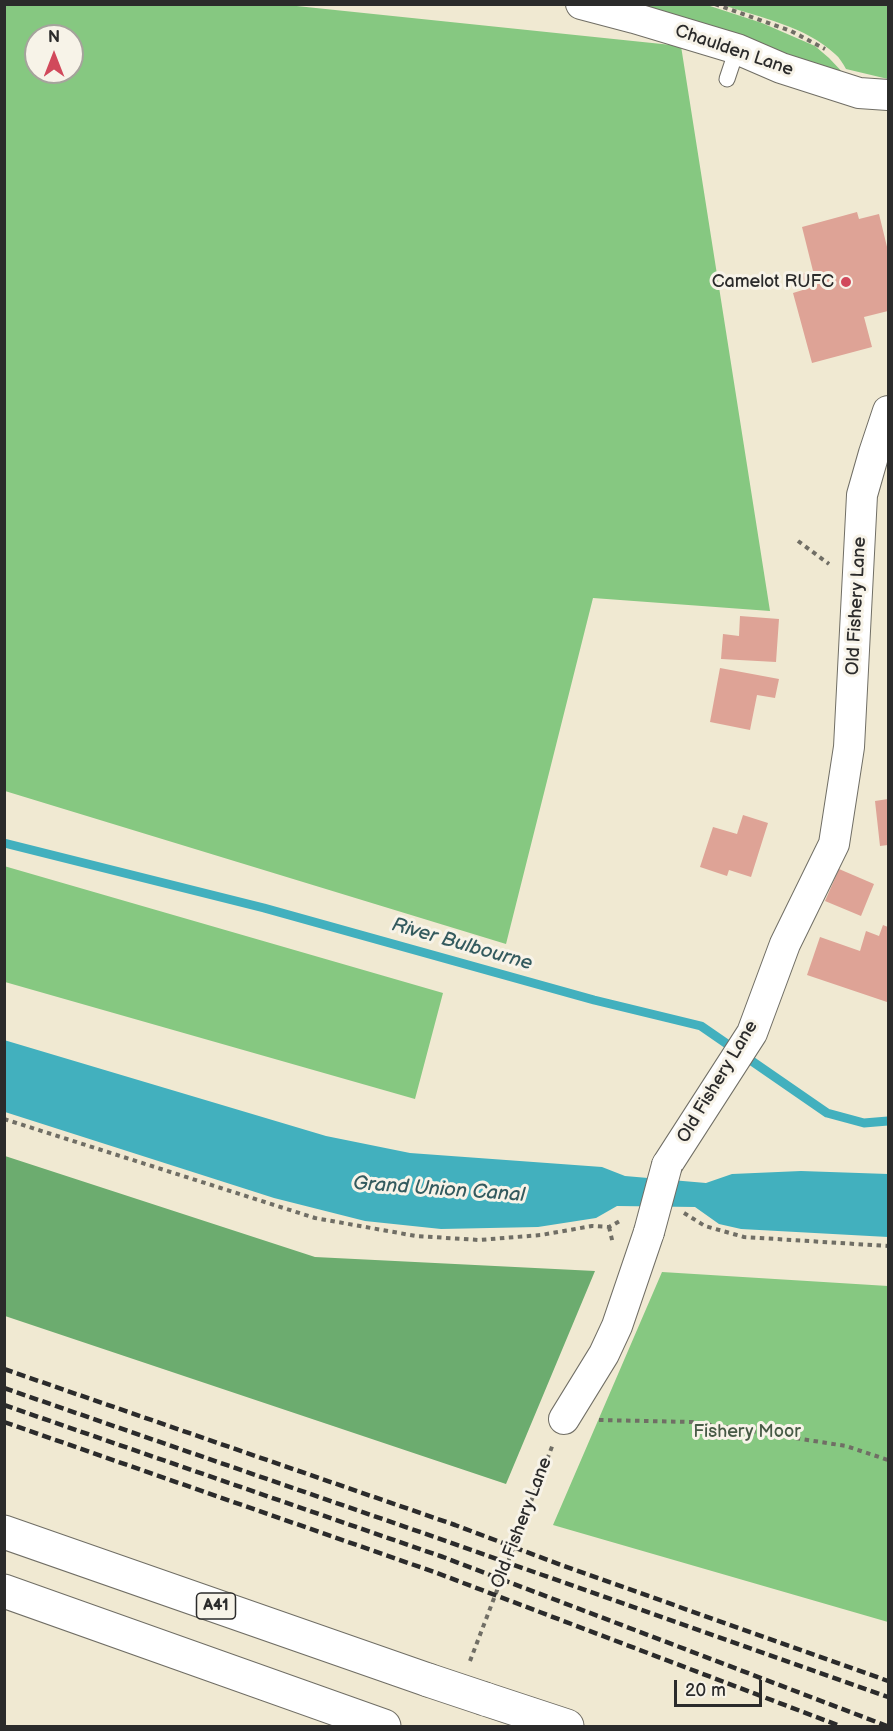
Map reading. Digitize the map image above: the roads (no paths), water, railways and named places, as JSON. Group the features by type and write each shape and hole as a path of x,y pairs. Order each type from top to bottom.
{"highway":[{"name":"A41","path":"4,1532 567,1726"},
{"path":"4,1591 384,1726"}],"street":[{"name":"Chaulden Lane","path":"580,4 737,49 781,68 859,93 888,95"},
{"name":"Old Fishery Lane","path":"564,1419 604,1354 617,1326 638,1224 667,1165 752,1033 785,944 834,844 849,747 862,495 888,411"}],"lane":[{"path":"727,79 737,49"}],"water":[{"name":"Grand Union Canal","path":"4,1040 326,1136 410,1153 602,1167 625,1176 706,1183 732,1174 801,1171 888,1174 888,1237 741,1229 719,1224 695,1207 617,1206 596,1218 538,1227 441,1229 365,1221 274,1198 5,1112"}],"waterway":[{"name":"River Bulbourne","path":"4,843 264,908 594,1000 701,1026 827,1113 864,1123 888,1121"}],"railway":[{"path":"4,1369 455,1525 888,1681"},
{"path":"4,1388 888,1697"},
{"path":"4,1405 443,1557 887,1726"},
{"path":"4,1422 437,1573 840,1726"}],"place":[{"name":"Camelot RUFC","path":"846,282"}],"park label":[{"name":"Fishery Moor","path":"747,1432"}]}
